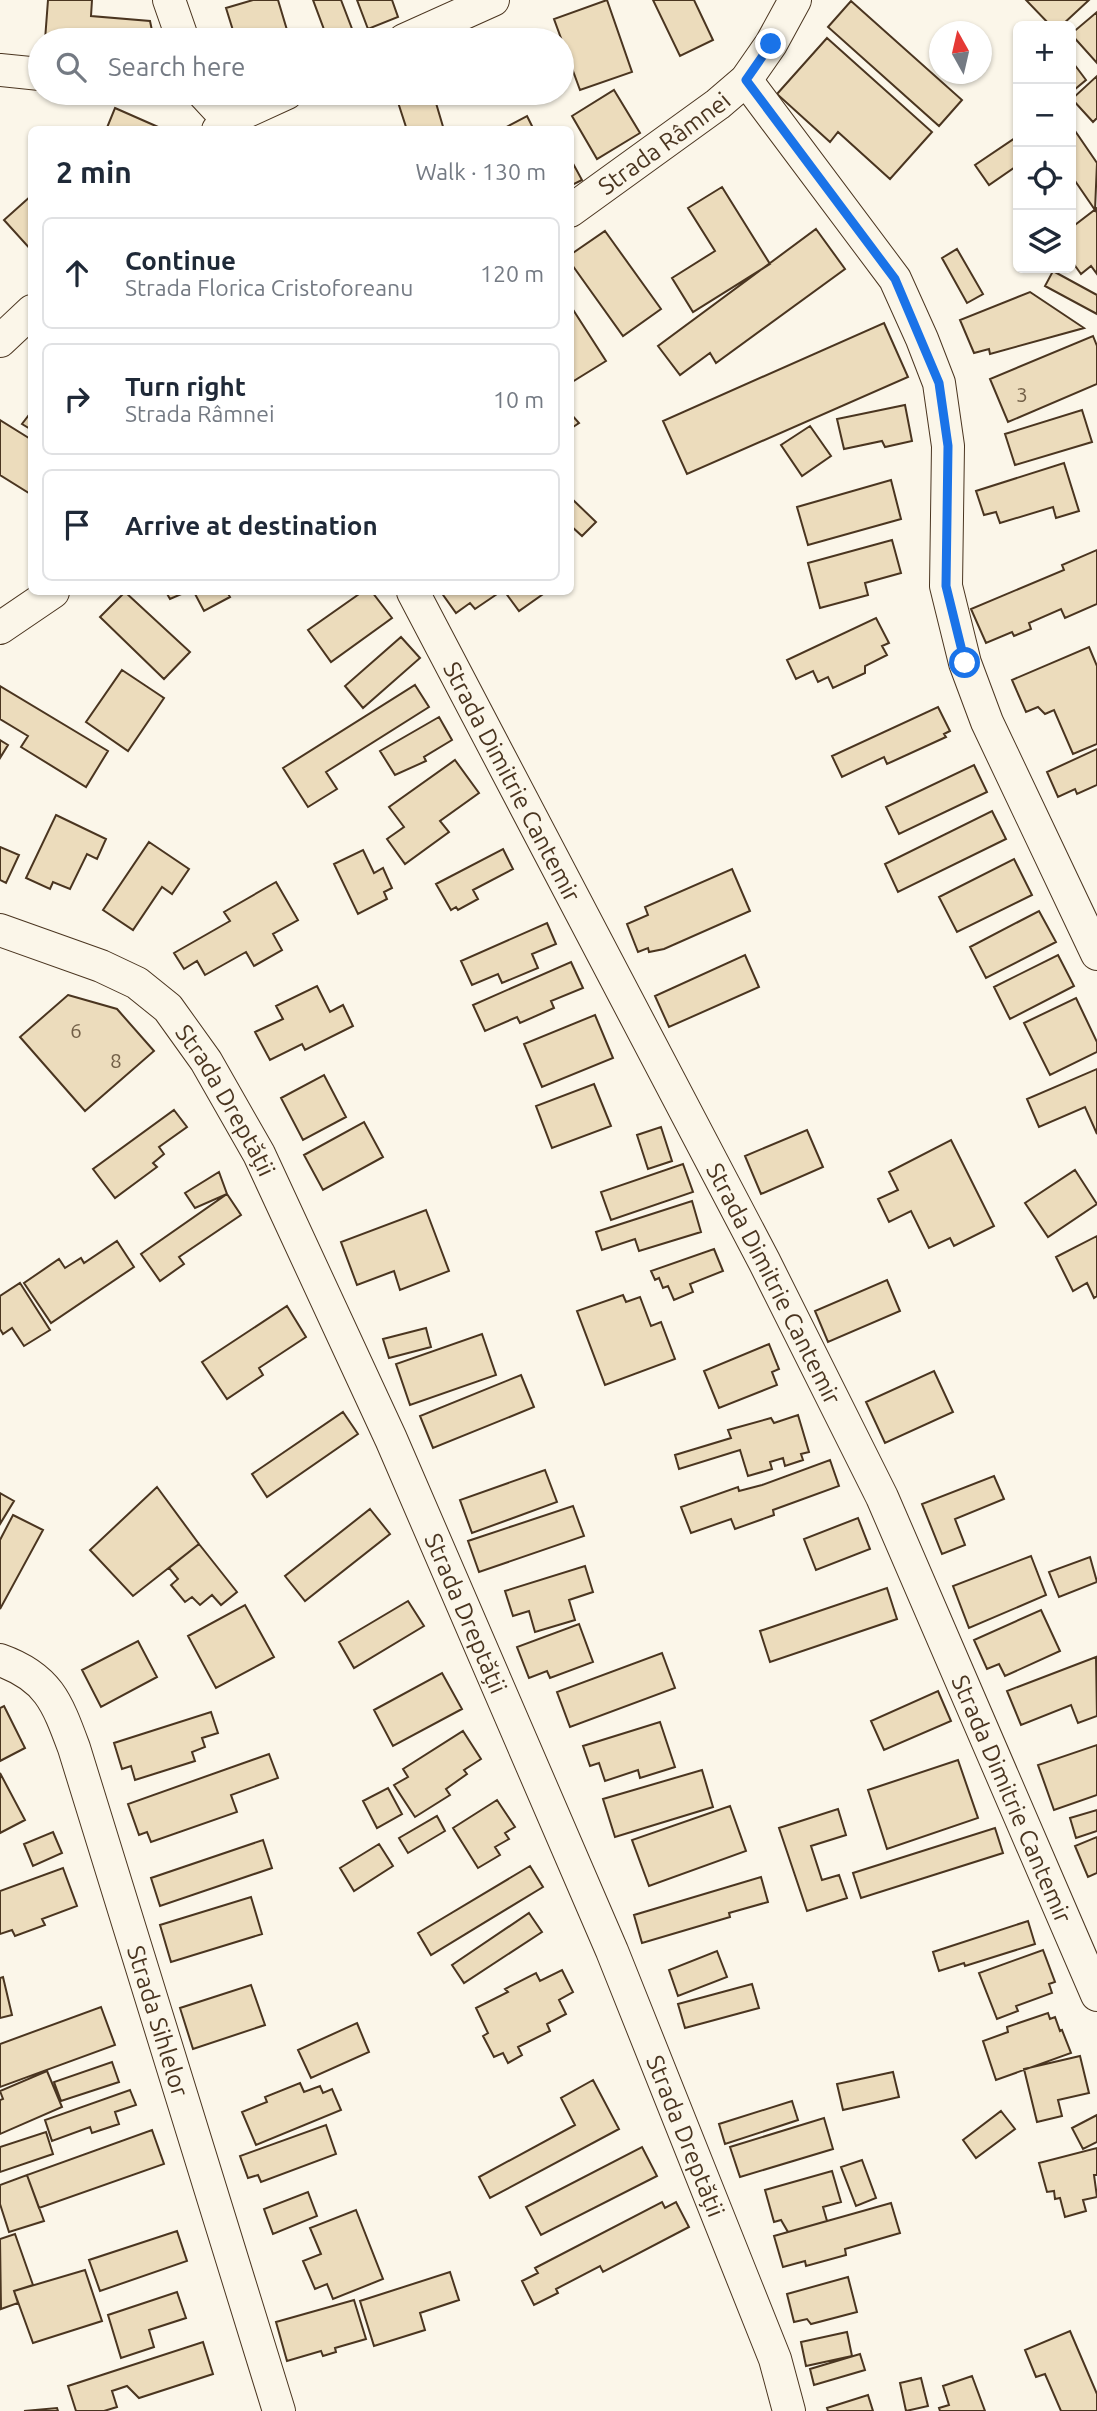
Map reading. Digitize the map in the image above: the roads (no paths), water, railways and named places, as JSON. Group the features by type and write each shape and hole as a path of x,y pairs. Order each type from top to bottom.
{"street":[{"path":"169,0 179,28"},
{"path":"431,28 493,0"},
{"name":"Strada Râmnei","path":"574,208 718,104 746,80 795,0"},
{"path":"0,70 28,73"},
{"path":"746,80 895,279 922,339 939,383 948,446 946,586 965,663 987,722 1097,954"},
{"path":"210,105 223,125 264,105"},
{"path":"0,341 28,315"},
{"path":"0,628 49,595"},
{"name":"Strada Dimitrie Cantemir","path":"415,595 764,1261 882,1497 937,1619 1059,1912 1097,1995"},
{"name":"Strada Dreptății","path":"0,930 101,966 137,983 167,1008 206,1061 259,1154 390,1439 612,1951 775,2359 789,2411"},
{"name":"Strada Sihlelor","path":"0,1660 28,1670 49,1693 74,1748 278,2411"}]}
